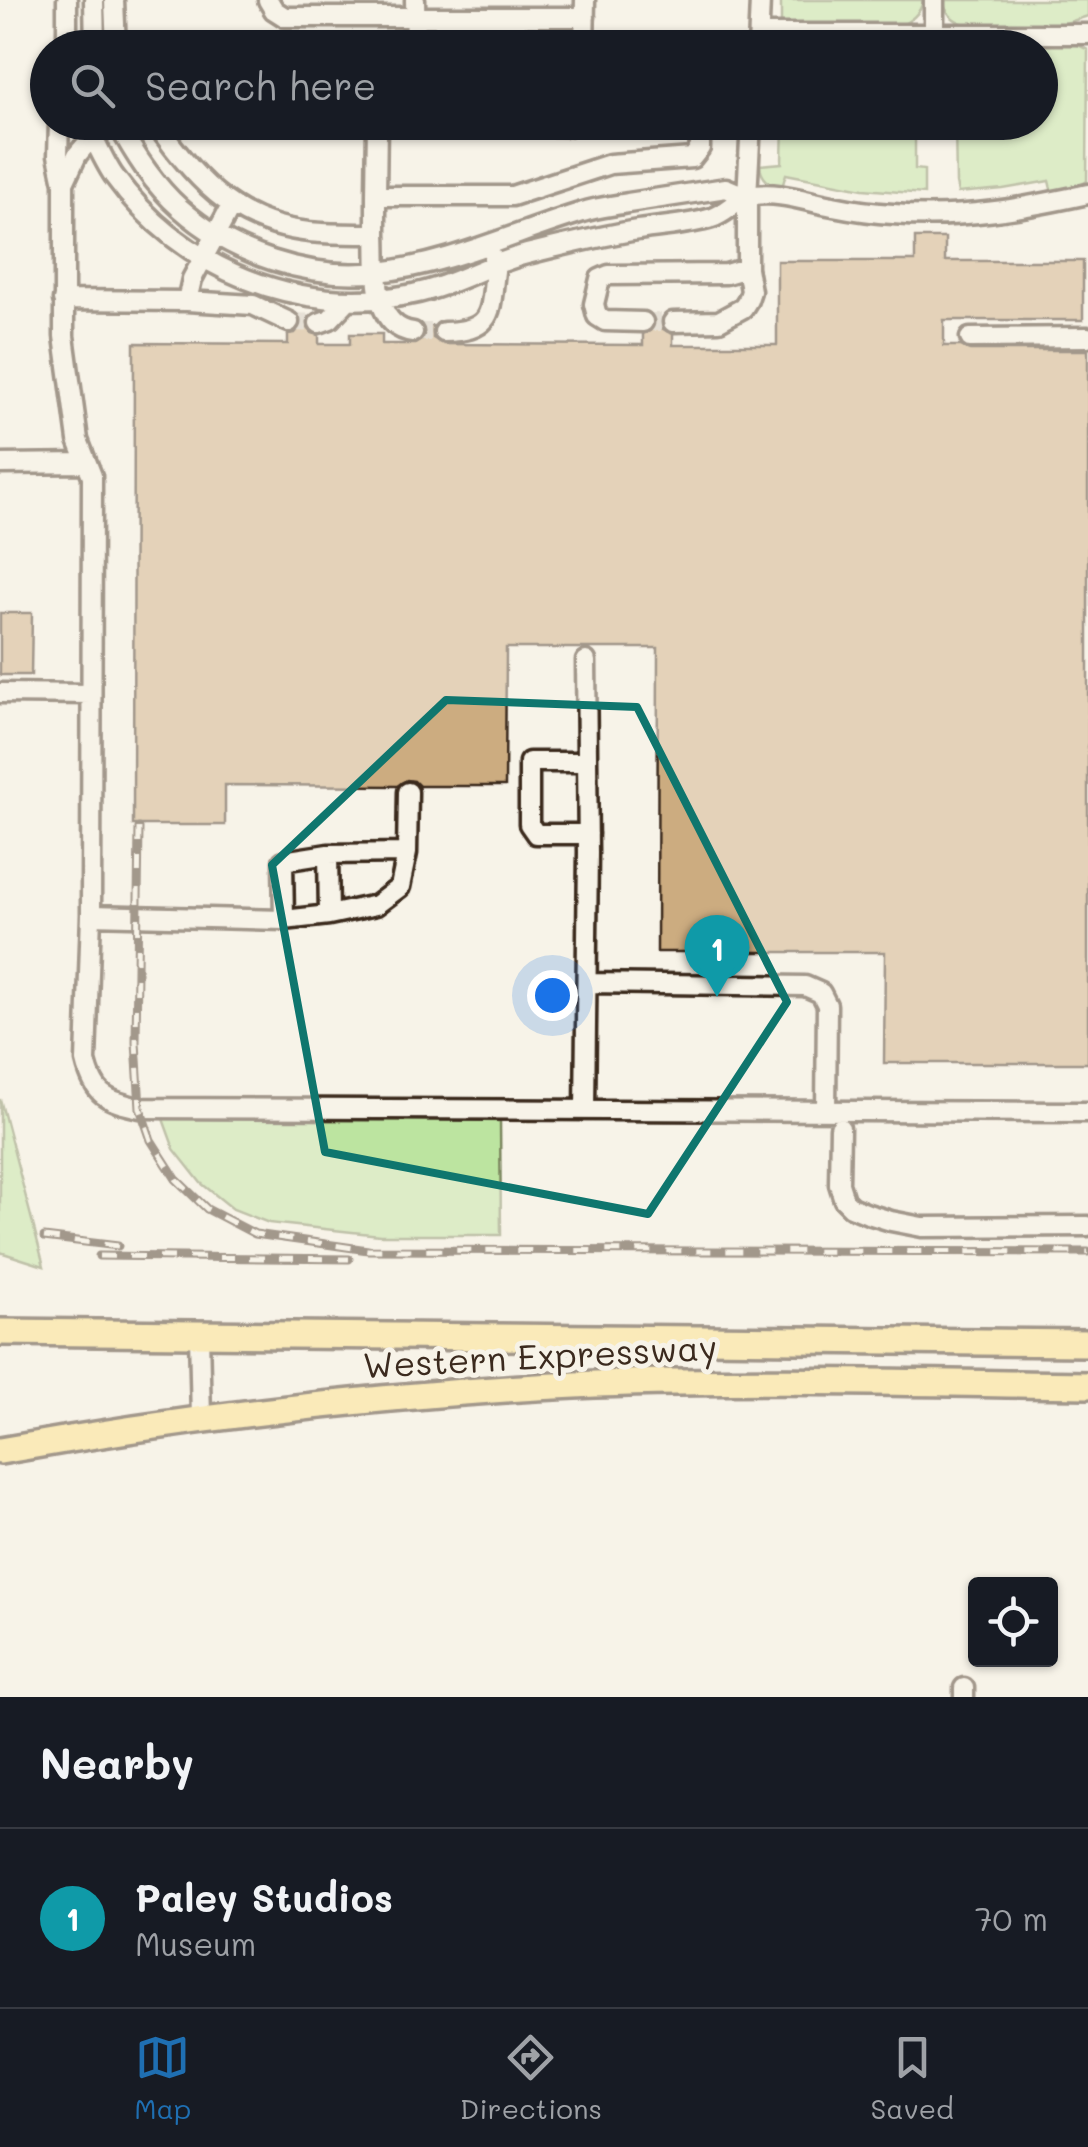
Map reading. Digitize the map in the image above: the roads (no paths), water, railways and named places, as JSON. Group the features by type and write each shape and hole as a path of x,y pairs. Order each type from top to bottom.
{"highway":[{"name":"Western Expressway","path":"0,1332 1088,1343"},
{"name":"Western Expressway","path":"0,1451 201,1419 382,1398 599,1384 1088,1385"}],"street":[{"path":"67,0 67,30"},
{"path":"94,0 95,30"},
{"path":"114,0 115,30"},
{"path":"268,0 285,18 415,8 585,9"},
{"path":"759,30 760,0"},
{"path":"934,0 934,30"},
{"path":"1058,34 1088,34"},
{"path":"58,140 64,182 64,336 78,440 92,476 91,915 86,1060 91,1081 102,1096 140,1108 1088,1112"},
{"path":"64,182 87,140"},
{"path":"100,140 112,173 142,210 202,259 274,290 348,300 381,300 418,293 496,264 582,240 715,218 748,196"},
{"path":"126,140 155,182 180,208 215,234 272,261 338,273 378,272 436,260 584,211 726,188 748,196 780,196 876,212 935,216 1000,211 1088,194"},
{"path":"168,140 183,162 231,206 264,221 319,234 376,234"},
{"path":"376,140 381,300 395,327 413,332"},
{"path":"376,196 512,196 610,164 692,158 700,148 700,140"},
{"path":"673,322 719,321 743,308 750,291 747,268 750,140"},
{"path":"187,302 192,279 231,206"},
{"path":"582,240 577,222 584,211"},
{"path":"444,332 476,329 488,313 496,264 478,246"},
{"path":"643,322 604,321 597,316 594,304 600,279 609,275 726,274 747,268"},
{"path":"63,300 254,306 288,322"},
{"path":"319,323 330,320 348,300"},
{"path":"970,338 1088,337"},
{"path":"0,464 87,463"},
{"path":"584,1110 586,661"},
{"path":"0,693 91,694"},
{"path":"587,762 530,762 529,824 536,834 588,834"},
{"path":"91,915 284,920 376,905 400,887 407,853 408,792"},
{"path":"284,920 283,860 328,854 407,853"},
{"path":"328,854 328,915"},
{"path":"587,984 805,986 821,993 827,1005 826,1110"},
{"path":"840,1128 839,1184 844,1200 868,1214 922,1227 1088,1226"},
{"path":"199,1334 201,1419"}],"tunnel":[{"path":"289,322 319,323"},
{"path":"643,322 673,322"},
{"path":"413,332 444,332"}],"railway":[{"path":"139,828 136,1042 140,1108 151,1140 176,1179 207,1209 255,1234 368,1250 1088,1252"},
{"path":"44,1237 118,1246"},
{"path":"99,1256 349,1259"}],"place":[{"name":"Paley Studios","path":"717,997"}]}
